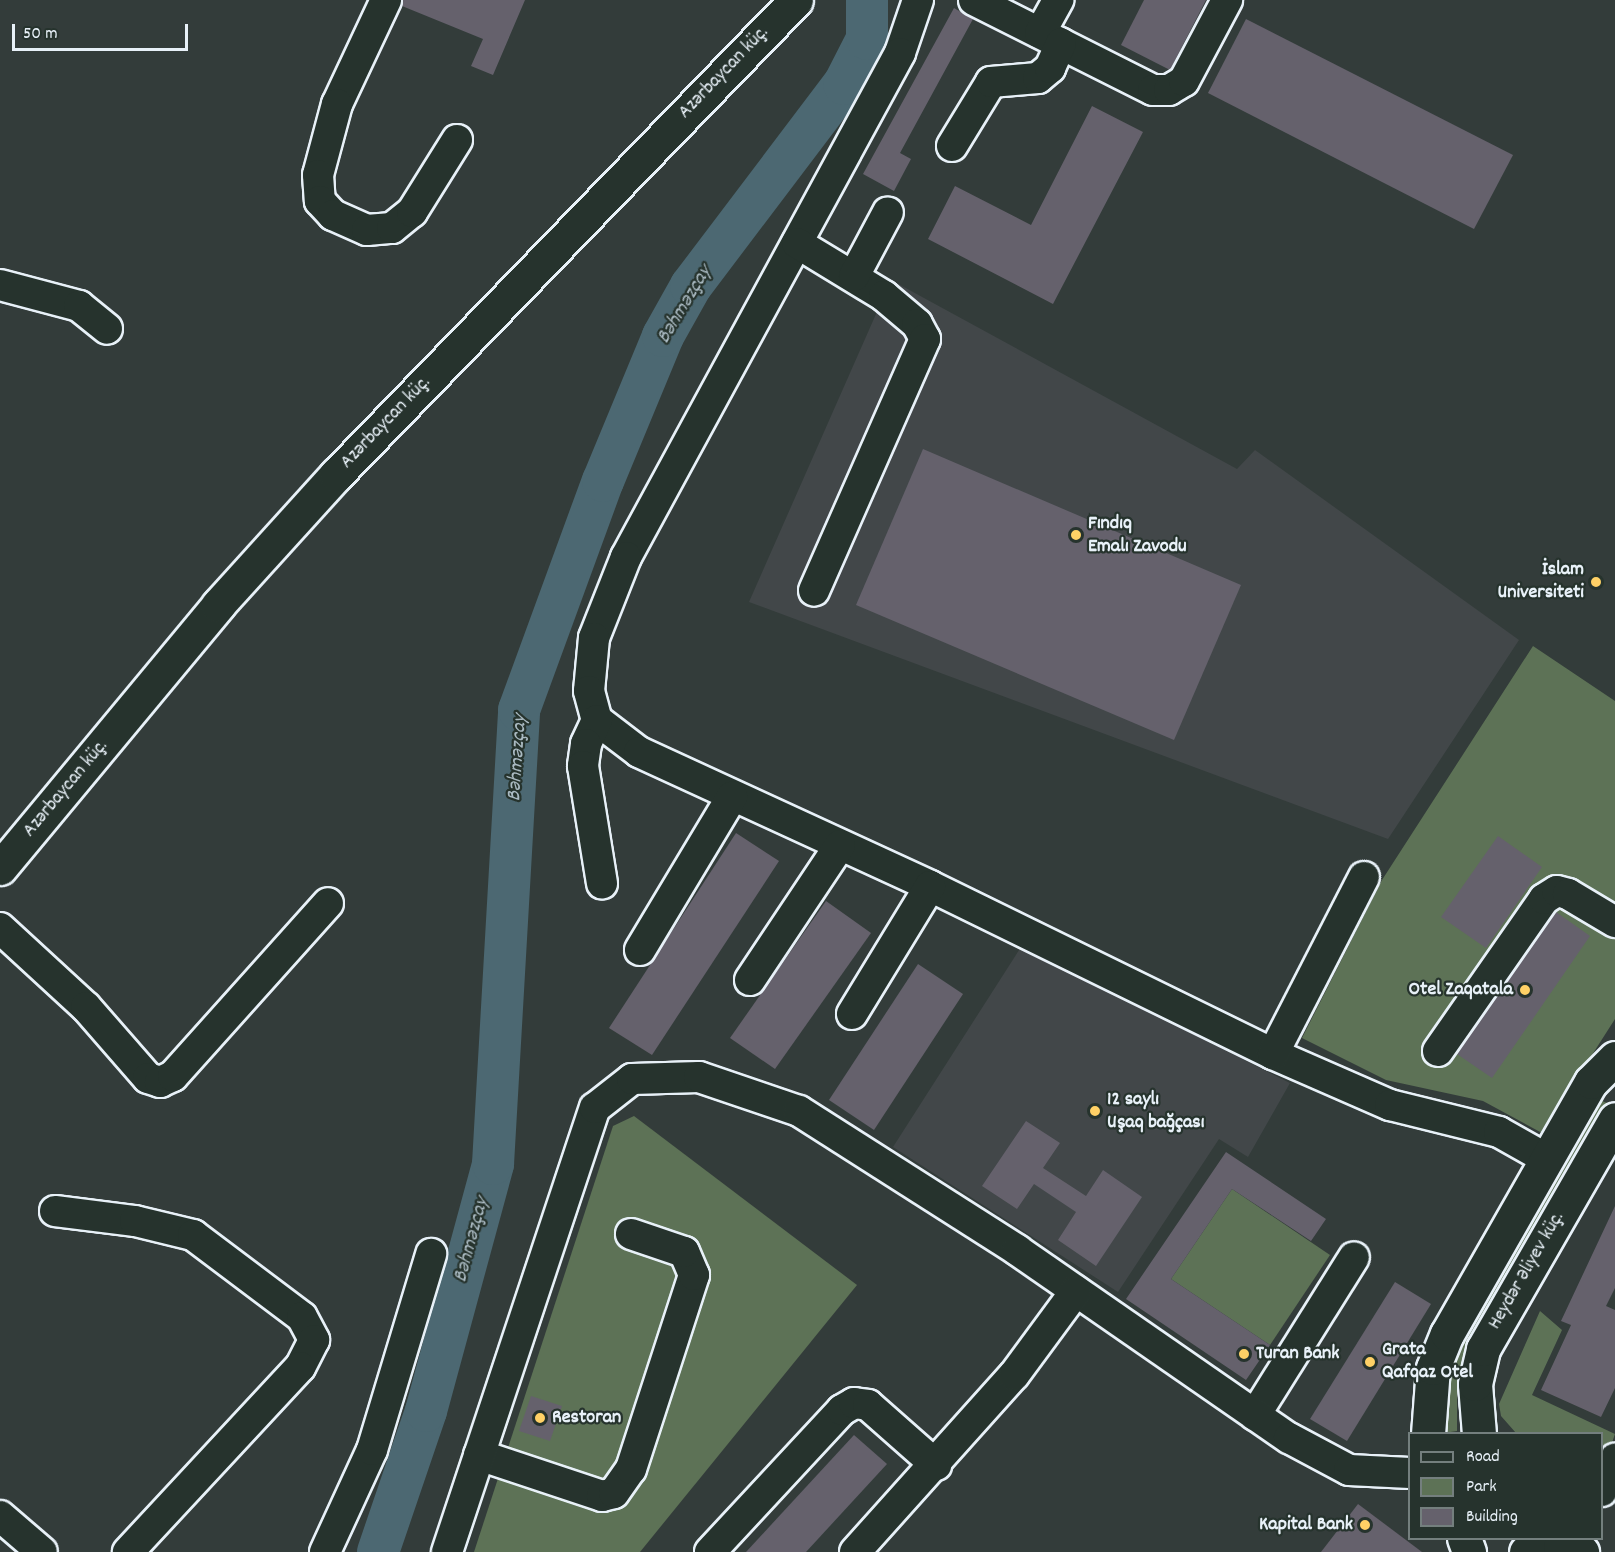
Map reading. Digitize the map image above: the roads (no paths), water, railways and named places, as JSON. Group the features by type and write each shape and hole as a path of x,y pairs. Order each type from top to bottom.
{"main road":[{"name":"Azərbaycan küç.","path":"0,868 218,605 328,483 796,0"},
{"path":"1428,1432 1433,1368 1447,1334 1591,1082 1615,1058"},
{"name":"Heydər Əliyev küç.","path":"1479,1432 1475,1384 1483,1349 1615,1119"},
{"path":"1526,1552 1542,1546 1576,1546"}],"street":[{"path":"386,0 337,104 318,175 320,201 333,214 367,230 392,228 412,212 458,140"},
{"path":"602,883 584,766 586,744 597,720 589,669 608,600 627,557 900,54 918,0"},
{"path":"974,0 1153,90 1169,90 1184,81 1227,0"},
{"path":"952,146 991,82 1038,78 1050,68 1051,38 1058,0"},
{"path":"854,276 888,212"},
{"path":"797,243 854,276 917,324 925,339 814,591"},
{"path":"0,285 79,306 107,328"},
{"path":"597,720 639,752 732,797 930,886 1274,1054 1390,1105 1499,1132 1547,1159"},
{"path":"640,950 732,797"},
{"path":"750,980 840,844"},
{"path":"1274,1054 1364,877"},
{"path":"852,1014 930,886"},
{"path":"1438,1051 1544,899 1557,891 1568,894 1615,922"},
{"path":"0,928 86,1007 148,1078 160,1082 174,1076 328,903"},
{"path":"447,1552 595,1108 632,1079 699,1077 759,1095 842,1135 1076,1291 1255,1415 1349,1470 1408,1473"},
{"path":"55,1211 135,1221 193,1235 302,1317 314,1340 300,1367 128,1552"},
{"path":"479,1455 602,1496 614,1493 631,1469 694,1275 684,1252 631,1234"},
{"path":"325,1552 372,1450 431,1254"},
{"path":"1255,1415 1354,1257"},
{"path":"855,1552 936,1465 1014,1375 1076,1291"},
{"path":"714,1551 842,1410 854,1403 868,1405 936,1465"},
{"path":"1603,1489 1615,1459"},
{"path":"0,1516 42,1552"}],"waterway":[{"name":"Bəhməzçay","path":"378,1552 426,1411 493,1164 519,710 603,481 663,336 691,286 844,84 867,39 867,0"}],"place":[{"name":"Fındıq Emalı Zavodu","path":"1076,535"},
{"name":"İslam Universiteti","path":"1596,582"},
{"name":"Otel Zaqatala","path":"1525,990"},
{"name":"12 saylı Uşaq bağçası","path":"1095,1111"},
{"name":"Turan Bank","path":"1244,1354"},
{"name":"Grata Qafqaz Otel","path":"1370,1362"},
{"name":"Restoran","path":"540,1418"},
{"name":"Kapital Bank","path":"1365,1525"}]}
